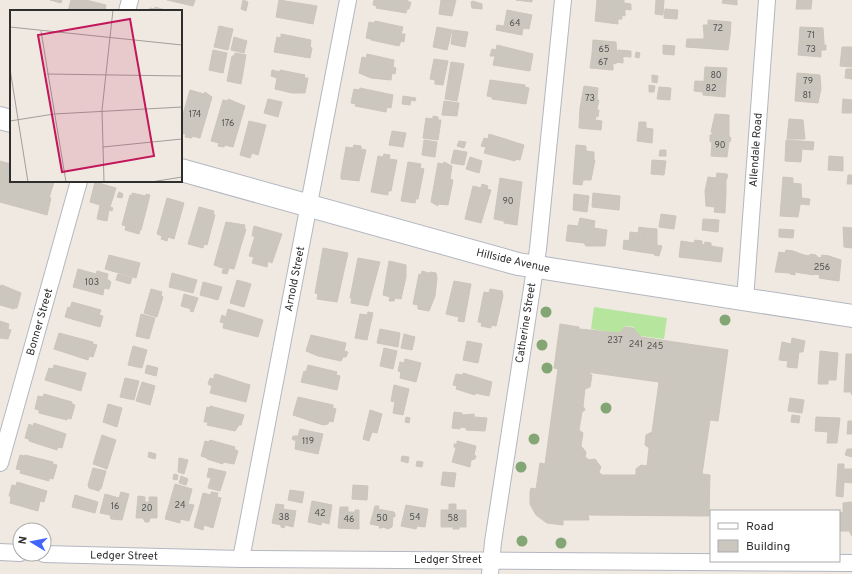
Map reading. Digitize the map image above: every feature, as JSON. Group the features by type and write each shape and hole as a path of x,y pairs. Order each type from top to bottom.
{"street":[{"path":"127,10 130,0"},
{"name":"Arnold Street","path":"241,558 348,0"},
{"name":"Catherine Street","path":"491,567 535,268 563,0"},
{"name":"Allendale Road","path":"745,300 767,0"},
{"path":"0,118 10,121"},
{"name":"Hillside Avenue","path":"182,170 535,268 852,316"},
{"name":"Bonner Street","path":"0,463 79,182"},
{"path":"0,552 12,553"},
{"name":"Ledger Street","path":"52,554 241,558 491,567 852,563"}],"green space":[{"path":"594,307 667,318 664,339 633,335 634,327 625,326 623,334 591,329"}],"building":[{"path":"50,0 62,0 61,3"},
{"path":"71,0 86,0 106,5 105,10 68,10"},
{"path":"167,0 195,0 193,6"},
{"path":"243,0 248,2 246,11 241,9"},
{"path":"279,0 317,6 313,24 276,17"},
{"path":"374,0 408,0 408,2 411,2 406,13 376,8 377,6 373,5"},
{"path":"441,0 456,0 452,16 439,14"},
{"path":"516,0 532,0 532,2"},
{"path":"597,0 624,0 624,3 631,4 631,10 621,9 622,19 618,19 618,24 595,21"},
{"path":"656,0 664,0 663,15 655,14"},
{"path":"723,0 737,0 737,5 722,3"},
{"path":"797,0 812,0 811,9 796,9"},
{"path":"473,1 482,4 482,9 472,8 471,2"},
{"path":"155,7 165,10 149,10 150,8 155,9"},
{"path":"665,9 678,10 677,19 664,18"},
{"path":"507,10 532,15 529,29 523,28 522,35 496,30 497,25 504,26"},
{"path":"621,10 625,10 625,16 621,15"},
{"path":"708,20 731,22 730,36 704,34 703,25 708,25"},
{"path":"375,21 403,27 401,34 405,34 404,42 401,41 399,46 366,38 369,22 374,23"},
{"path":"219,26 233,29 228,50 214,47"},
{"path":"437,27 452,30 447,50 433,47"},
{"path":"800,27 823,28 824,43 799,42"},
{"path":"453,30 468,32 465,47 451,44"},
{"path":"281,34 311,40 310,47 312,48 310,58 274,52 277,37 281,38"},
{"path":"704,34 730,36 728,50 686,47 687,39 704,39"},
{"path":"234,37 247,41 244,53 231,50"},
{"path":"593,40 616,42 617,57 592,54"},
{"path":"799,42 824,43 824,45 826,45 826,50 821,50 821,57 798,55"},
{"path":"497,45 533,54 530,71 493,65 495,56 490,56 492,49 496,50"},
{"path":"663,45 675,46 674,55 663,54"},
{"path":"842,47 852,47 852,67 840,66"},
{"path":"213,50 227,53 223,73 209,70"},
{"path":"618,50 631,51 631,57 617,56"},
{"path":"636,52 640,53 639,58 635,57"},
{"path":"235,53 246,55 241,84 227,81 232,56 234,56"},
{"path":"367,54 394,60 393,67 396,68 395,74 392,73 391,80 371,78 359,73 362,57 366,58"},
{"path":"592,54 617,57 616,64 613,63 613,70 590,68"},
{"path":"617,56 623,57 623,63 616,62"},
{"path":"434,59 448,61 443,85 435,84 435,80 430,79"},
{"path":"451,62 464,64 457,101 445,99"},
{"path":"705,67 727,68 726,82 704,81"},
{"path":"846,69 852,69 852,79 845,78"},
{"path":"272,70 305,75 304,78 308,78 305,93 292,93 275,89 277,78 271,76"},
{"path":"797,73 820,75 821,89 796,87"},
{"path":"652,75 658,76 657,83 652,82"},
{"path":"490,80 525,85 525,87 529,88 526,104 492,99 492,97 487,96"},
{"path":"695,81 726,82 725,97 703,95 703,92 694,91"},
{"path":"649,85 655,86 654,92 649,92"},
{"path":"584,86 598,88 597,100 599,100 597,109 580,108"},
{"path":"659,87 671,88 670,100 657,99"},
{"path":"796,87 821,89 818,103 795,101"},
{"path":"360,88 393,95 391,108 387,107 386,112 355,106 356,104 351,103 354,89 359,90"},
{"path":"190,90 204,94 205,92 212,97 200,138 192,136 192,138 185,137 186,134 182,133 182,118"},
{"path":"403,96 416,98 415,101 411,100 410,105 402,104"},
{"path":"228,99 245,106 233,147 225,145 224,147 218,146 219,143 211,141 223,100 228,101"},
{"path":"268,99 282,102 278,117 264,113"},
{"path":"843,99 852,100 852,113 842,113"},
{"path":"444,101 459,103 457,116 442,115"},
{"path":"580,108 599,110 598,117 596,116 595,120 602,121 601,130 579,128"},
{"path":"715,114 729,115 729,136 713,134 711,132"},
{"path":"433,116 438,117 438,120 441,120 438,140 423,138 426,118 433,119"},
{"path":"789,119 803,120 805,139 787,139"},
{"path":"249,121 266,125 258,155 252,153 250,158 240,155"},
{"path":"639,122 646,122 646,128 653,129 652,143 637,141"},
{"path":"392,131 406,133 403,147 389,145"},
{"path":"489,134 524,145 520,160 516,159 515,161 484,153 486,147 481,146 484,138 488,139"},
{"path":"710,135 729,136 731,138 730,142 729,141 727,157 711,156 712,142 710,142"},
{"path":"424,140 437,142 435,157 422,155"},
{"path":"786,140 814,142 813,150 802,149 801,162 785,161"},
{"path":"459,141 466,142 464,148 457,146"},
{"path":"354,145 361,146 361,149 366,150 359,181 341,179 346,147 353,148"},
{"path":"576,145 586,146 586,151 594,152 595,160 591,180 583,180 582,185 573,184"},
{"path":"454,150 467,152 464,165 451,163"},
{"path":"660,150 666,150 666,156 659,156"},
{"path":"384,154 390,155 389,159 397,160 391,191 388,191 388,195 371,192 378,156 383,157"},
{"path":"829,156 843,157 843,171 828,170"},
{"path":"470,157 482,161 479,173 466,169"},
{"path":"652,160 666,161 664,175 651,174"},
{"path":"0,161 10,164 10,182 54,182 49,198 51,198 47,215 0,202"},
{"path":"408,162 421,164 420,168 424,169 418,199 416,199 415,203 401,201"},
{"path":"444,162 452,166 450,179 453,180 448,205 438,204 438,206 431,202 438,163 443,164"},
{"path":"717,173 727,174 728,176 726,180 726,192 705,191 708,177 716,178"},
{"path":"848,175 852,175 852,184 847,184"},
{"path":"783,177 793,178 793,183 801,184 802,204 800,205 798,217 780,216"},
{"path":"500,178 522,182 517,225 504,223 504,221 494,219"},
{"path":"95,182 116,188 110,207 113,208 112,211 109,210 107,221 97,219 100,205 90,202"},
{"path":"482,184 488,186 487,189 491,190 481,223 465,219 473,186 481,188"},
{"path":"705,191 726,192 725,213 714,212 715,207 706,206"},
{"path":"119,192 123,194 122,198 117,197"},
{"path":"132,193 146,196 146,194 150,195 139,234 125,230 126,226 122,225 130,195 132,196"},
{"path":"593,193 620,196 619,210 592,207"},
{"path":"574,194 589,196 587,212 573,210"},
{"path":"167,198 184,203 174,239 168,237 167,241 161,239 162,236 157,234"},
{"path":"802,198 810,199 809,205 802,204"},
{"path":"199,207 214,211 213,214 215,215 207,245 204,244 203,248 188,244"},
{"path":"661,214 676,216 674,229 659,227"},
{"path":"580,218 595,221 594,228 607,230 605,246 586,246 584,243 566,241 568,225 578,226"},
{"path":"703,219 719,220 718,232 702,230"},
{"path":"226,222 245,225 244,229 246,229 234,269 229,268 227,274 222,273 224,266 222,268 214,265"},
{"path":"254,226 282,234 272,263 268,261 267,267 252,263 254,257 249,256 255,236 252,236"},
{"path":"639,227 645,228 641,252 623,249 624,240 629,241 630,232 638,233"},
{"path":"843,227 852,228 852,248 844,247"},
{"path":"645,228 657,229 657,245 662,246 659,256 641,252"},
{"path":"779,229 794,230 793,238 779,237"},
{"path":"695,240 702,241 702,244 704,245 705,242 711,243 711,246 723,248 721,262 679,257 681,241 694,243"},
{"path":"323,248 348,253 337,302 317,299 318,294 315,293"},
{"path":"786,250 793,251 790,273 775,272 779,252 785,253"},
{"path":"793,251 804,255 801,273 795,272 795,275 790,274"},
{"path":"810,254 816,255 817,257 814,275 801,273 804,255 810,256"},
{"path":"109,255 140,263 136,278 105,269"},
{"path":"822,255 829,256 825,279 819,278 820,275 814,274 817,257 821,258"},
{"path":"829,256 841,260 839,281 825,279"},
{"path":"358,258 380,262 368,306 351,303 352,298 350,298"},
{"path":"389,261 406,265 406,277 401,299 395,298 394,301 389,301 390,297 383,295"},
{"path":"78,269 96,274 97,271 108,274 107,279 111,282 109,289 104,288 103,295 73,287"},
{"path":"422,271 429,273 428,276 421,275"},
{"path":"430,272 436,273 437,278 435,296 429,311 418,309 418,305 413,304 419,274 429,276"},
{"path":"172,273 197,280 193,293 169,287"},
{"path":"118,274 132,278 130,284 116,280"},
{"path":"237,280 251,284 244,307 230,303"},
{"path":"454,281 471,284 464,322 458,321 459,317 446,314"},
{"path":"203,282 222,287 218,300 200,295"},
{"path":"2,285 21,293 17,308 14,309 0,305 0,286"},
{"path":"151,289 162,292 161,296 163,297 157,317 144,313"},
{"path":"490,289 502,291 503,296 496,326 491,325 491,328 481,326 482,323 478,322 484,292 489,293"},
{"path":"184,294 198,298 193,312 190,311 191,309 181,306"},
{"path":"72,302 101,310 99,315 103,316 100,327 65,317 68,307 70,308"},
{"path":"228,309 263,320 258,337 223,328 224,323 220,322 222,315 226,317"},
{"path":"368,312 373,313 367,340 355,338 360,314 367,315"},
{"path":"141,314 155,318 149,339 136,336"},
{"path":"0,321 9,324 8,329 11,330 8,339 0,338"},
{"path":"560,324 579,327 579,329 619,333 625,327 633,328 641,337 728,350 718,421 710,420 702,474 710,475 709,516 588,515 589,520 563,520 563,525 547,523 536,515 530,504 530,492 531,488 536,489 540,463 545,464 558,369 554,368","holes":["587,372 659,382 652,432 646,435 645,445 649,448 647,466 641,465 636,469 636,475 602,475 599,472 601,467 595,459 589,460 585,457 586,452 581,446 583,433 579,430 582,412 585,410 583,406 585,389 590,387 592,375"]},
{"path":"380,329 400,333 398,347 377,343"},
{"path":"59,333 93,342 93,344 97,345 93,357 89,356 88,360 54,349"},
{"path":"404,334 415,337 412,350 401,348"},
{"path":"311,335 346,343 344,351 348,352 346,357 343,357 341,361 318,356 306,351"},
{"path":"792,338 805,341 803,352 799,352 797,368 787,367 788,361 779,360 782,342 791,344"},
{"path":"467,341 482,344 478,363 463,360"},
{"path":"133,346 147,350 142,368 128,365"},
{"path":"384,348 397,351 393,369 380,366"},
{"path":"820,351 838,353 836,380 828,380 828,384 818,384"},
{"path":"846,354 852,354 852,395 851,392 844,392"},
{"path":"405,359 421,363 416,382 400,378 401,372 398,371 400,362 404,363"},
{"path":"54,365 86,373 81,391 45,380 49,368 53,369"},
{"path":"147,365 158,368 156,376 145,373"},
{"path":"308,365 337,372 336,375 340,376 337,390 301,382 304,371 306,372"},
{"path":"463,373 492,382 489,396 475,393 475,395 456,389 457,386 453,385 456,374 463,375"},
{"path":"216,374 250,385 246,402 210,393 212,386 208,384 210,378 214,379 214,375"},
{"path":"125,378 139,381 134,400 120,397"},
{"path":"142,382 155,386 150,405 136,401"},
{"path":"394,385 409,389 403,415 393,413 395,402 391,401"},
{"path":"44,394 72,402 72,404 75,405 71,419 67,418 67,420 39,413 39,410 35,409 38,396 43,397"},
{"path":"298,397 333,405 333,408 336,409 333,422 329,421 328,424 323,425 293,415"},
{"path":"790,398 804,400 802,413 788,411"},
{"path":"108,404 122,408 117,427 103,422"},
{"path":"210,406 244,415 241,425 239,425 235,431 207,425 208,422 204,422 207,407 210,408"},
{"path":"370,410 382,414 377,433 372,432 369,441 363,439"},
{"path":"454,412 462,413 462,415 474,414 474,417 487,418 485,431 466,430 467,428 460,427 460,429 452,428"},
{"path":"792,415 800,416 799,423 791,422"},
{"path":"406,417 410,418 409,423 405,422"},
{"path":"816,417 840,418 837,443 827,443 828,432 815,431"},
{"path":"848,421 852,421 852,434 847,434"},
{"path":"34,423 66,434 62,448 58,447 57,450 29,441 29,439 25,438 29,424 33,426"},
{"path":"300,429 323,434 318,454 295,449 296,441 292,439 293,436 298,436"},
{"path":"102,435 116,440 107,469 93,464"},
{"path":"210,440 235,447 234,449 238,451 234,464 223,462 223,464 201,456 205,441 209,442"},
{"path":"457,441 476,446 474,455 476,456 475,459 471,460 470,467 452,462 456,448 454,447 454,444 457,444"},
{"path":"847,449 852,449 852,457 845,455"},
{"path":"149,452 156,454 155,459 148,457"},
{"path":"20,455 53,462 53,464 57,465 53,479 49,478 49,481 20,473 21,470 16,469"},
{"path":"402,456 409,457 408,463 401,461"},
{"path":"179,458 188,460 184,474 178,472"},
{"path":"417,461 423,462 422,467 416,466"},
{"path":"838,464 844,464 844,469 852,469 852,483 844,482 843,497 836,496"},
{"path":"93,468 106,471 101,489 100,488 99,491 89,488 88,485"},
{"path":"209,468 226,472 220,491 208,488 211,478 207,477"},
{"path":"443,472 456,473 454,487 441,485"},
{"path":"174,474 178,475 177,480 173,479"},
{"path":"181,476 188,479 186,485 179,483"},
{"path":"17,482 47,491 44,502 40,501 38,511 10,503 11,497 9,496 12,485 16,486"},
{"path":"175,484 192,489 188,504 194,505 189,521 180,519 180,523 165,519"},
{"path":"353,485 368,486 367,500 352,499"},
{"path":"290,490 304,492 302,503 288,500"},
{"path":"121,492 129,494 122,520 111,519 110,515 100,513 105,494 119,498"},
{"path":"211,492 218,493 217,497 221,498 213,528 204,525 203,530 194,527 203,493 211,495"},
{"path":"75,495 98,502 95,513 72,507"},
{"path":"138,496 145,497 145,502 149,502 149,497 157,497 157,518 150,518 149,522 145,522 143,518 136,518"},
{"path":"312,501 332,505 329,524 322,522 321,525 308,522"},
{"path":"852,502 852,536 849,531 840,531 840,512 843,513 843,503"},
{"path":"276,504 284,505 283,509 296,511 293,527 285,525 284,528 281,527 281,525 272,523"},
{"path":"449,504 456,504 456,510 466,510 466,527 453,529 453,527 441,527 441,510 449,510"},
{"path":"406,505 428,509 425,527 417,526 416,529 401,526"},
{"path":"375,506 379,506 378,509 394,512 395,517 393,516 392,527 388,529 383,527 379,528 380,526 370,524"},
{"path":"340,507 348,507 348,512 355,512 355,510 359,510 359,529 338,528"}]}
